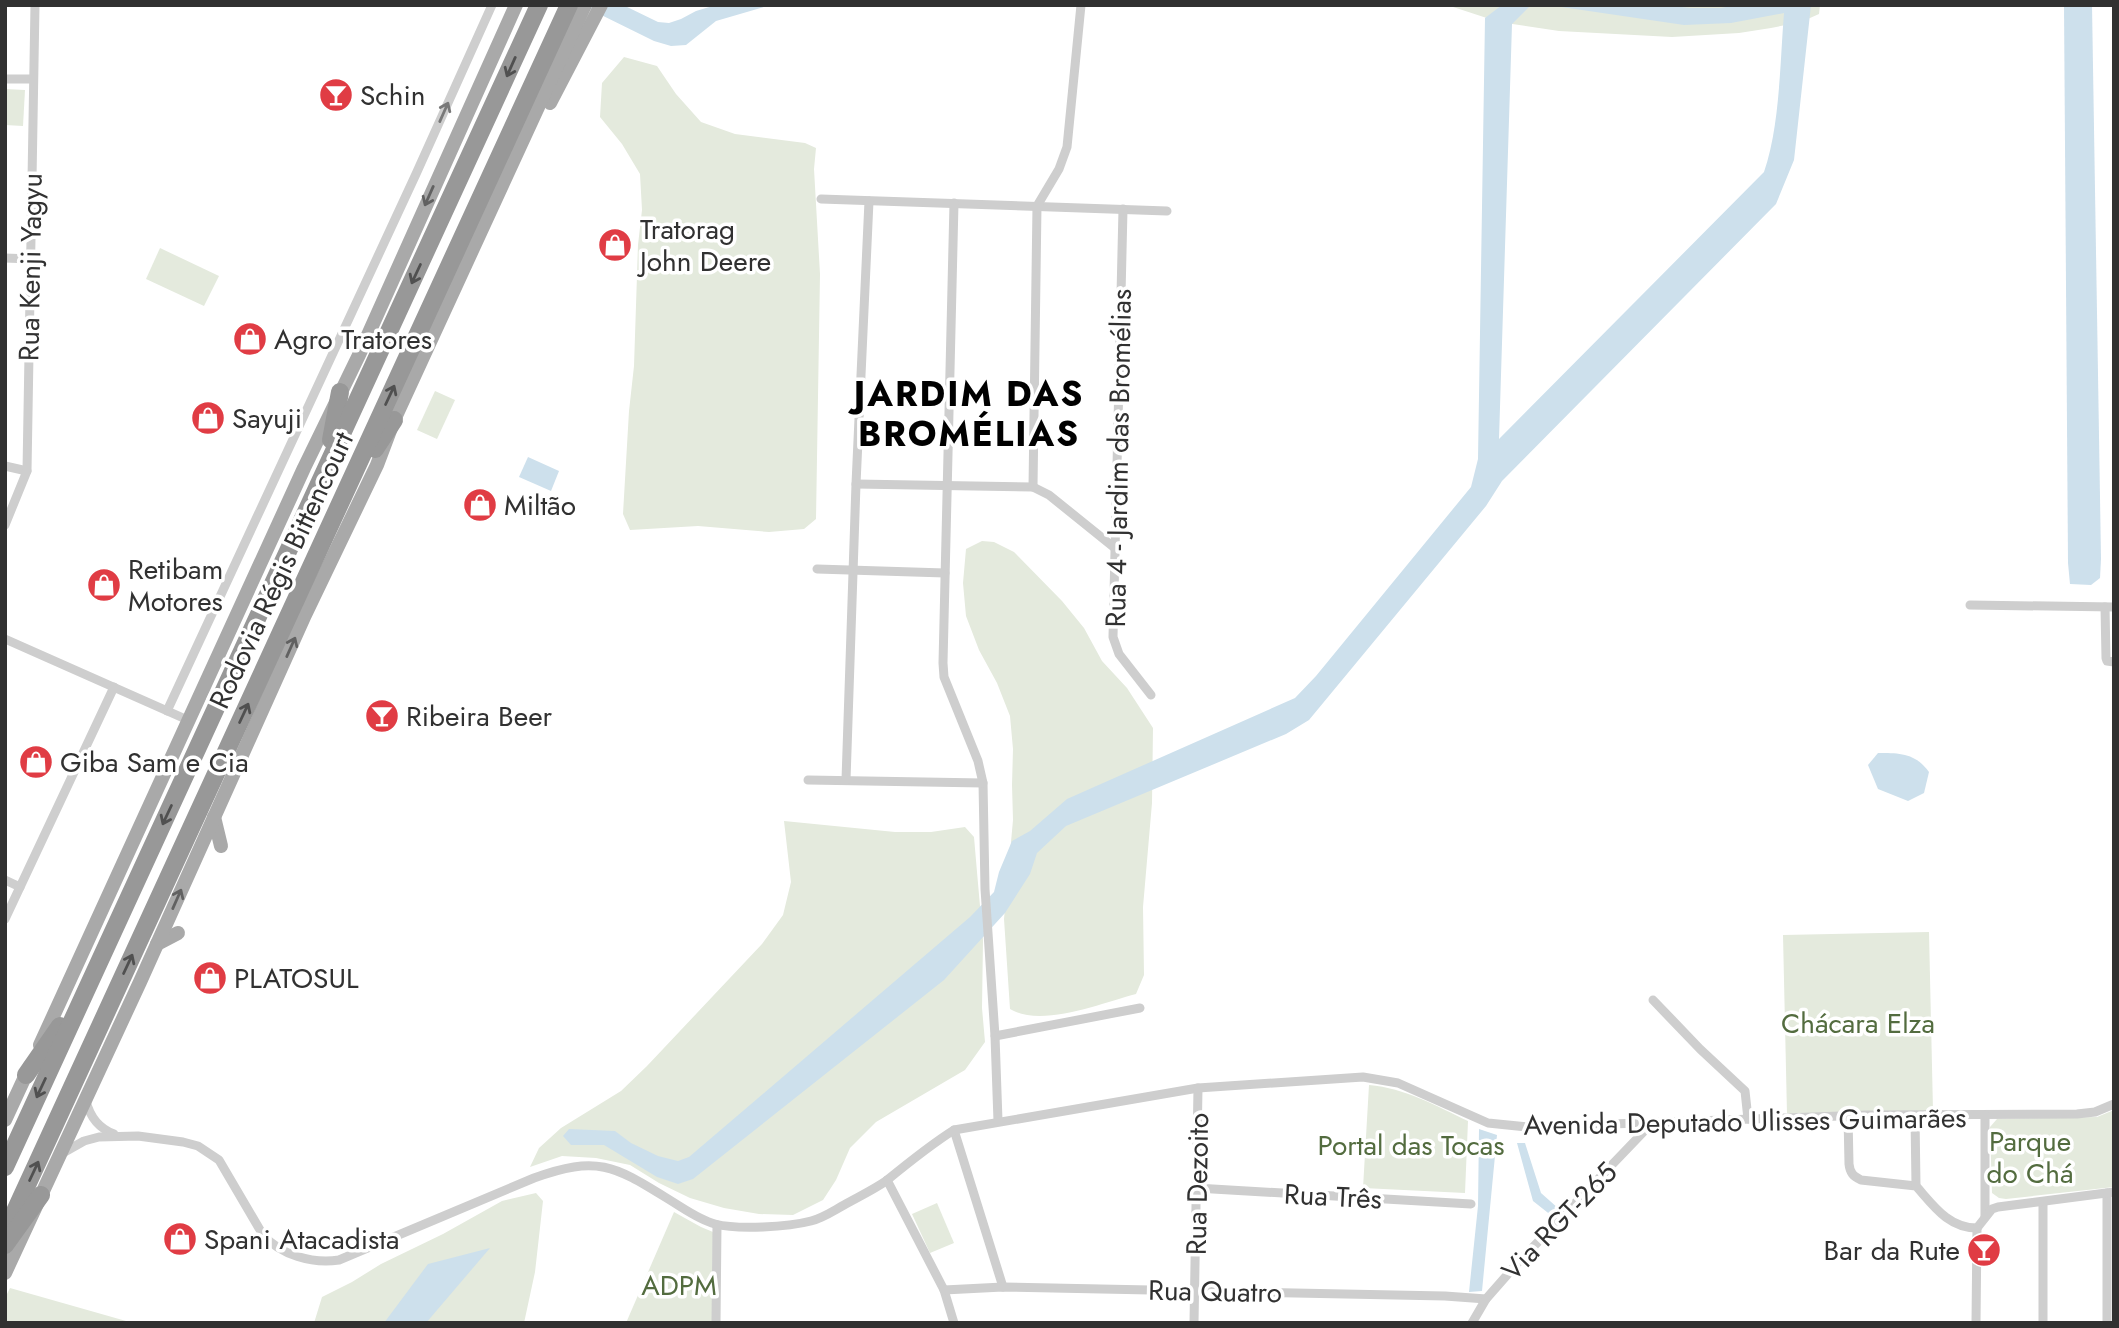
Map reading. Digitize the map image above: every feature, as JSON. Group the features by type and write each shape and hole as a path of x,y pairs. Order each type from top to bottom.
{"highway":[{"name":"Rodovia Régis Bittencourt","path":"5,1167 539,5"},
{"name":"Rodovia Régis Bittencourt","path":"5,1233 343,498 587,8"},
{"path":"325,468 340,392"},
{"path":"343,498 394,420"},
{"path":"26,1075 50,1043 104,951"},
{"path":"5,1245 41,1195"}],"main road":[{"path":"457,133 508,5"},
{"path":"5,1120 359,355 516,5"},
{"path":"5,1273 305,615 377,466 394,420 587,8"},
{"path":"214,817 221,846"},
{"path":"157,944 178,933"}],"street":[{"name":"Rua Kenji Yagyu","path":"5,525 27,471 35,5"},
{"path":"167,711 492,5"},
{"path":"1033,486 1037,206 1059,169 1067,147 1081,5"},
{"path":"5,79 33,79"},
{"path":"821,199 1167,211"},
{"path":"846,780 852,569 869,201"},
{"path":"954,203 943,663 944,677 978,761 983,783 985,889 996,1036 998,1121"},
{"name":"Rua 4 - Jardim das Bromélias","path":"1123,209 1113,631 1114,644 1151,695"},
{"path":"5,258 31,259"},
{"path":"5,466 27,471"},
{"path":"856,484 1033,486 1049,495 1116,549"},
{"path":"817,569 945,573"},
{"path":"1970,605 2109,607 2106,658 2114,662"},
{"path":"5,639 190,721"},
{"path":"5,919 114,687"},
{"path":"808,780 983,783"},
{"path":"5,880 20,887"},
{"path":"1653,1000 1745,1091 1748,1119"},
{"path":"996,1036 1140,1007"},
{"name":"Avenida Deputado Ulisses Guimarães","path":"60,1154 84,1140 118,1136 183,1142 209,1152 219,1160 268,1241 286,1252 317,1261 339,1260 534,1178 561,1168 588,1164 625,1174 692,1214 717,1225 763,1227 809,1222 887,1180 954,1130 1198,1088 1363,1077 1398,1083 1473,1118 1503,1126 1527,1127 1848,1116 2095,1112 2114,1104"},
{"name":"Rua Dezoito","path":"1194,1323 1198,1088"},
{"path":"85,1099 89,1111 101,1128 118,1136"},
{"path":"1985,1115 1985,1217"},
{"path":"1848,1116 1850,1171 1854,1177 1916,1185"},
{"path":"1915,1116 1916,1185 1953,1223 1969,1228 1977,1227"},
{"name":"Via RGT-265","path":"1472,1323 1486,1299 1515,1266 1652,1123"},
{"path":"954,1130 1003,1287"},
{"path":"887,1180 944,1290 954,1323"},
{"name":"Rua Três","path":"1196,1188 1471,1204"},
{"path":"1976,1323 1977,1227 1985,1217 1998,1207 2110,1192 2107,1323"},
{"path":"2043,1202 2043,1323"},
{"path":"716,1323 717,1225"},
{"name":"Rua Quatro","path":"944,1290 1003,1287 1195,1290 1486,1299"}],"green space":[{"path":"1447,5 1820,5 1819,14 1801,22 1739,33 1672,37 1559,31 1499,22"},
{"path":"624,57 657,66 676,94 701,122 735,134 805,143 816,148 814,169 820,274 816,519 804,529 769,532 698,526 630,530 623,514 642,210 640,174 622,144 600,117 602,83"},
{"path":"5,89 25,90 23,126 5,125"},
{"path":"160,248 219,276 204,306 146,279"},
{"path":"435,391 455,400 437,439 417,430"},
{"path":"982,541 994,542 1014,552 1062,601 1084,628 1102,661 1127,688 1153,728 1152,803 1143,907 1144,975 1136,994 1055,1015 1023,1014 1010,1009 1004,919 1013,820 1010,716 966,616 963,583 966,549"},
{"path":"784,821 895,832 931,832 965,827 974,837 983,940 982,1008 985,1042 965,1070 876,1122 850,1148 836,1180 823,1200 793,1215 759,1214 724,1208 690,1198 630,1165 596,1158 562,1156 530,1167 539,1148 561,1128 621,1091 762,944 783,915 791,882"},
{"name":"Chácara Elza","path":"1929,932 1933,1111 1787,1114 1783,935"},
{"name":"Portal das Tocas","path":"1369,1085 1408,1094 1468,1121 1465,1193 1363,1188"},
{"name":"Parque do Chá","path":"2114,1110 2114,1187 2006,1199 1992,1193 1990,1127 1997,1119 2097,1117"},
{"path":"536,1193 543,1201 535,1272 524,1323 314,1323 322,1297 502,1201"},
{"path":"937,1203 954,1243 930,1253 912,1214"},
{"name":"ADPM","path":"674,1212 713,1232 712,1323 626,1323"},
{"path":"10,1288 128,1323 5,1323 5,1298"}],"water":[{"path":"581,5 623,5 658,22 669,23 716,5 771,5 716,21 686,45 671,46 654,41"},
{"path":"1502,5 1531,5 1512,24 1499,439 1764,172 1776,114 1784,13 1731,23 1684,25 1548,5 1721,8 1736,5 1811,5 1794,160 1776,204 1502,481 1486,506 1309,720 1286,734 1066,826 1037,853 1030,874 1005,913 944,980 693,1179 678,1184 657,1177 604,1145 571,1145 563,1136 569,1129 615,1131 631,1143 658,1156 678,1161 689,1157 970,917 994,892 1012,841 1030,831 1067,799 1295,698 1471,487 1478,459 1485,18"},
{"path":"2064,5 2092,5 2101,559 2100,578 2091,585 2070,584 2068,563"},
{"path":"528,457 559,471 551,491 519,477"},
{"path":"1878,753 1906,755 1924,766 1929,772 1924,793 1908,801 1878,789 1868,765"},
{"path":"1479,1129 1497,1135 1482,1291 1469,1292 1478,1206"},
{"path":"1517,1143 1525,1143 1541,1193 1559,1209 1552,1216 1533,1201"},
{"path":"490,1248 426,1323 384,1323 428,1264"}],"place":[{"name":"Schin","path":"336,95"},
{"name":"Tratorag John Deere","path":"615,245"},
{"name":"Agro Tratores","path":"250,339"},
{"name":"Sayuji","path":"208,418"},
{"name":"Miltão","path":"480,505"},
{"name":"Retibam Motores","path":"104,585"},
{"name":"Ribeira Beer","path":"382,716"},
{"name":"Giba Sam e Cia","path":"36,762"},
{"name":"PLATOSUL","path":"210,978"},
{"name":"Spani Atacadista","path":"180,1239"},
{"name":"Bar da Rute","path":"1984,1250"}],"district":[{"name":"JARDIM DAS BROMÉLIAS","path":"969,414"}]}
